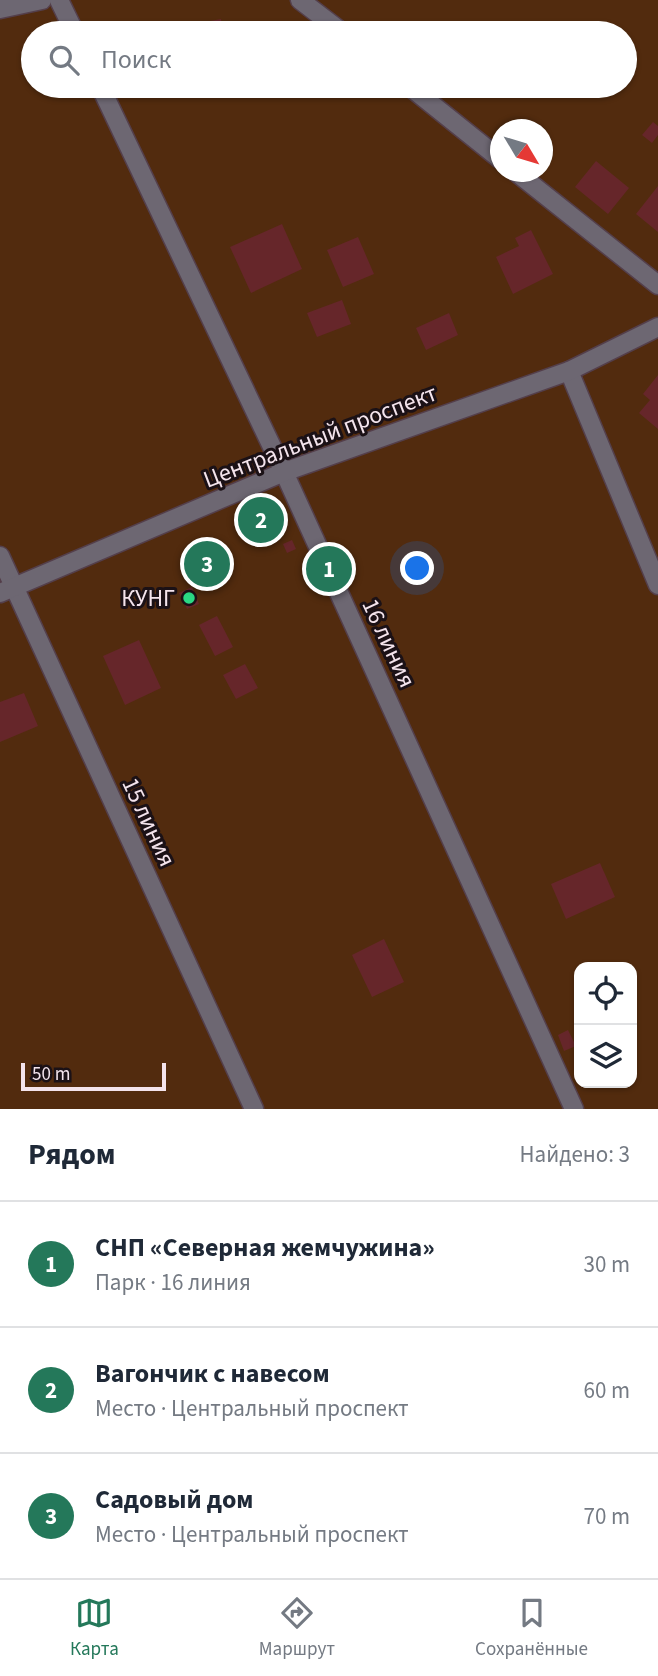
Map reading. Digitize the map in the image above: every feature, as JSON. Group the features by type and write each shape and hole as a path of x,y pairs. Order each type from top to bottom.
{"street":[{"path":"0,9 42,0"},
{"path":"59,0 69,21"},
{"path":"300,0 328,21"},
{"name":"16 линия","path":"106,98 284,472 574,1109"},
{"path":"424,98 490,151"},
{"path":"529,182 658,285"},
{"name":"Центральный проспект","path":"7,590 284,472 569,370 658,327"},
{"path":"569,370 658,585"},
{"name":"15 линия","path":"0,556 7,590 254,1109"}],"shaded area":[{"path":"0,0 658,0 658,1109 0,1109"}],"building":[{"path":"653,122 658,126 658,135 652,143 642,135"},
{"path":"596,161 629,188 608,214 575,187"},
{"path":"658,186 658,232 636,214"},
{"path":"282,224 302,269 251,293 230,247"},
{"path":"531,230 553,274 513,294 496,257 519,246 515,238"},
{"path":"358,237 374,274 343,287 327,250"},
{"path":"342,300 351,324 317,337 307,313"},
{"path":"449,313 458,335 426,350 416,328"},
{"path":"658,375 658,429 639,413 650,400 643,394"},
{"path":"267,505 276,525 255,534 246,514"},
{"path":"292,540 296,549 287,553 283,544"},
{"path":"214,547 224,568 199,580 189,559"},
{"name":"КУНГ","path":"192,587 199,604 187,609 179,593"},
{"path":"217,616 233,647 215,656 199,625"},
{"path":"139,640 161,688 125,705 103,656"},
{"path":"245,664 258,688 236,699 223,675"},
{"path":"24,693 38,726 0,742 0,702"},
{"path":"600,863 615,897 566,919 551,884"},
{"path":"384,939 404,982 372,997 352,955"},
{"path":"568,1030 574,1047 564,1051 558,1035"}],"place":[{"name":"Вагончик с навесом","path":"261,520"},
{"name":"Садовый дом","path":"207,564"},
{"name":"СНП «Северная жемчужина»","path":"329,569"},
{"name":"КУНГ","path":"189,598"}]}
